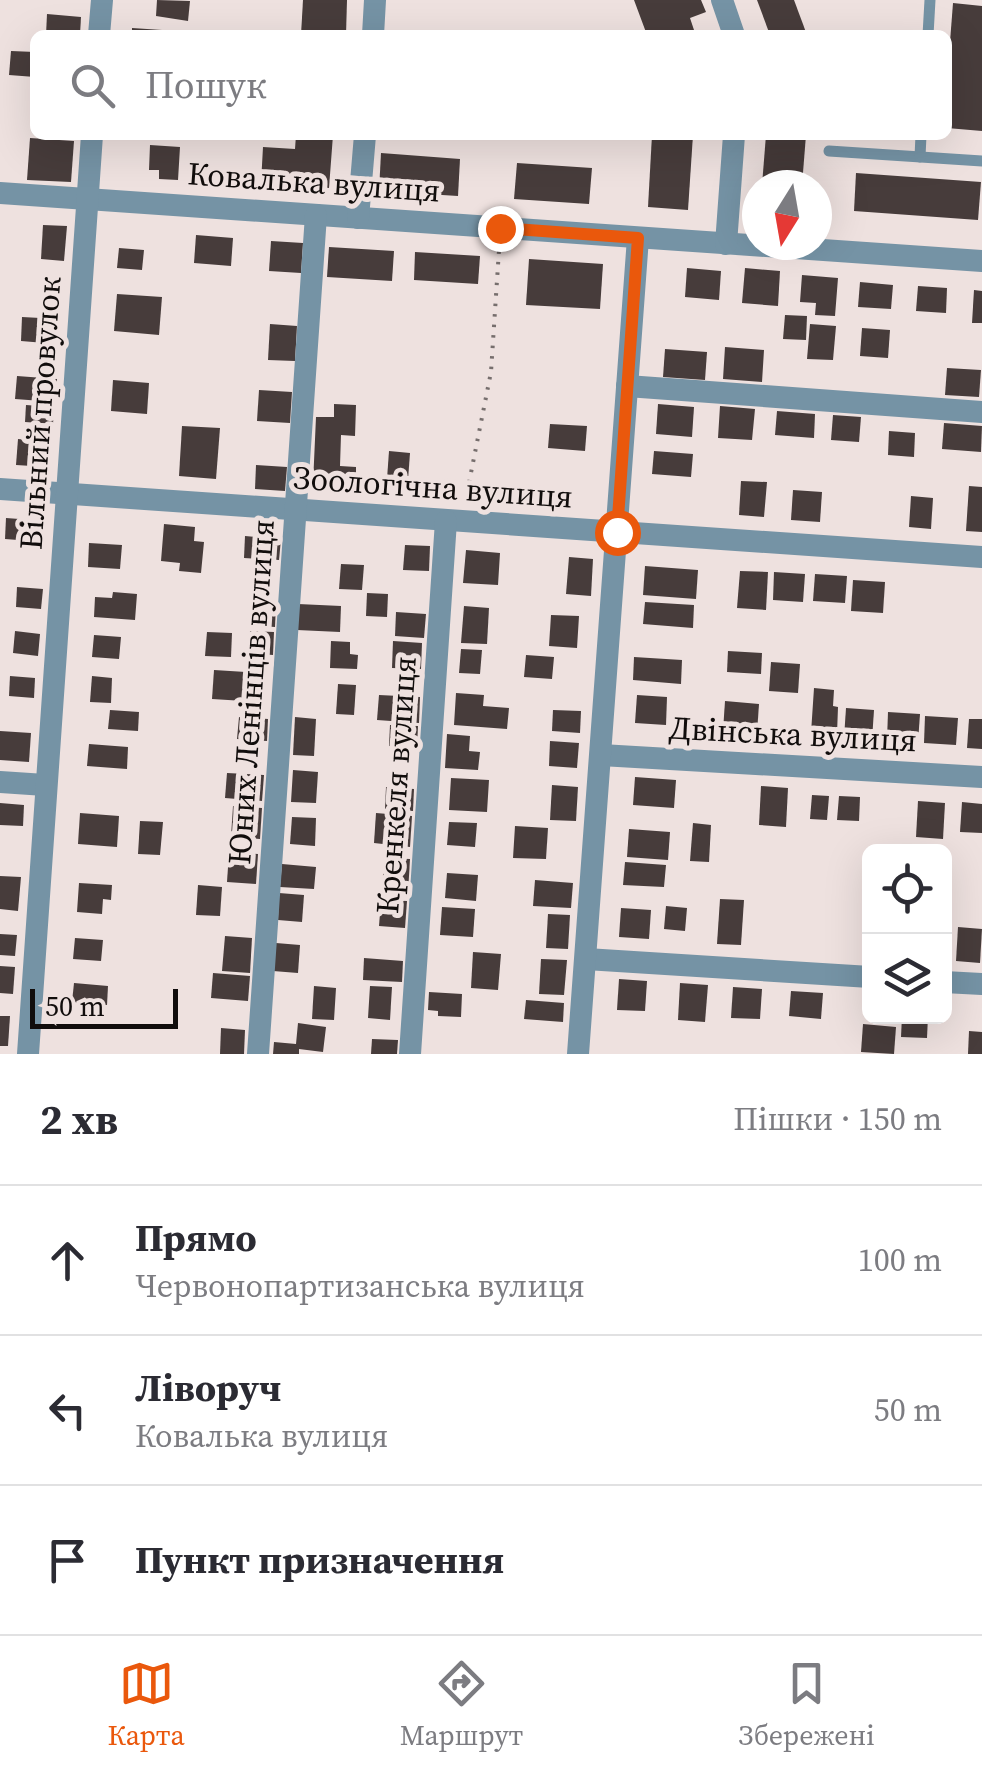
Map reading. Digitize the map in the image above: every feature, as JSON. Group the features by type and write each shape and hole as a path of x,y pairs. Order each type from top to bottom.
{"street":[{"path":"99,30 102,0"},
{"path":"372,30 375,0"},
{"path":"722,0 732,30"},
{"name":"Вільний провулок","path":"28,1054 92,140"},
{"path":"358,218 364,140"},
{"path":"726,244 734,140"},
{"name":"Ковалька вулиця","path":"0,193 982,261"},
{"name":"Юних Ленінців вулиця","path":"258,1054 316,215"},
{"path":"578,1054 638,238"},
{"path":"628,386 982,412"},
{"name":"Зоологічна вулиця","path":"0,490 982,557"},
{"name":"Кренкеля вулиця","path":"410,1054 454,521"},
{"name":"Двінська вулиця","path":"601,755 982,777"},
{"path":"0,782 45,785"},
{"path":"586,959 862,976"},
{"path":"952,982 982,984"}],"lane":[{"path":"928,30 930,0"},
{"path":"920,157 921,140"},
{"path":"829,151 982,161"}],"path":[{"path":"454,521 491,372 500,228"}],"building":[{"path":"157,0 190,1 188,21 156,16"},
{"path":"303,0 347,0 346,30 301,30"},
{"path":"634,0 701,0 706,12 690,18 694,30 645,30"},
{"path":"757,0 794,0 805,30 768,30"},
{"path":"953,3 982,6 982,131 952,128"},
{"path":"47,14 81,17 80,30 46,30"},
{"path":"11,51 30,52 30,77 9,75"},
{"path":"30,138 74,141 71,182 27,180"},
{"path":"296,140 333,140 329,188 261,183 263,147 295,149"},
{"path":"652,140 693,140 688,210 648,207"},
{"path":"766,140 806,140 803,170 763,170"},
{"path":"150,145 180,147 178,180 159,179 159,170 149,170"},
{"path":"381,153 460,159 458,196 379,191"},
{"path":"517,163 592,168 589,204 514,199"},
{"path":"856,173 981,182 978,220 854,211"},
{"path":"43,225 67,226 64,261 41,259"},
{"path":"196,235 233,238 231,266 194,263"},
{"path":"271,241 303,243 301,273 269,271"},
{"path":"329,247 394,251 392,281 327,277"},
{"path":"119,248 144,250 142,270 117,268"},
{"path":"415,252 480,256 478,284 414,280"},
{"path":"529,259 603,264 600,309 526,305"},
{"path":"687,268 721,271 719,300 685,297"},
{"path":"745,268 780,271 778,306 742,303"},
{"path":"802,275 838,278 835,316 815,315 816,303 800,302"},
{"path":"860,282 893,285 891,309 858,307"},
{"path":"918,286 947,288 946,313 916,311"},
{"path":"974,290 982,291 982,323 972,323"},
{"path":"117,294 162,297 159,335 114,331"},
{"path":"785,315 807,316 806,340 783,339"},
{"path":"22,317 59,319 57,344 21,341"},
{"path":"270,324 297,326 295,361 268,360"},
{"path":"810,324 836,326 833,360 807,359"},
{"path":"862,328 890,330 888,358 860,356"},
{"path":"725,347 764,350 762,382 723,379"},
{"path":"665,349 707,352 705,380 663,377"},
{"path":"947,368 981,370 979,397 945,395"},
{"path":"17,376 57,379 55,402 15,399"},
{"path":"113,380 149,383 147,414 111,411"},
{"path":"259,390 292,392 290,423 257,421"},
{"path":"334,404 356,405 355,436 341,435 340,466 356,467 356,486 313,484 316,417 334,417"},
{"path":"658,404 694,407 692,437 656,434"},
{"path":"26,405 54,407 53,424 25,422"},
{"path":"720,406 755,409 752,440 718,438"},
{"path":"777,411 815,414 814,438 775,435"},
{"path":"833,415 861,417 859,442 831,440"},
{"path":"944,423 982,426 981,452 942,449"},
{"path":"550,424 587,426 585,451 548,448"},
{"path":"182,426 220,428 216,479 179,476"},
{"path":"889,431 915,433 914,457 888,455"},
{"path":"18,439 50,442 48,467 16,465"},
{"path":"389,451 410,453 408,480 387,479"},
{"path":"654,451 693,454 691,477 652,474"},
{"path":"256,465 287,467 285,491 255,489"},
{"path":"741,481 767,482 764,517 739,515"},
{"path":"969,486 982,487 982,532 966,531"},
{"path":"793,490 822,492 820,522 791,520"},
{"path":"911,496 933,498 931,529 909,527"},
{"path":"6,518 46,521 44,542 5,539"},
{"path":"164,524 195,527 194,541 204,542 201,573 179,571 180,563 161,561"},
{"path":"245,536 281,539 279,560 244,558"},
{"path":"89,543 122,545 120,569 88,567"},
{"path":"405,545 430,546 429,571 403,570"},
{"path":"466,550 500,553 498,585 463,583"},
{"path":"569,557 593,559 591,596 566,594"},
{"path":"341,564 364,565 362,590 339,589"},
{"path":"645,566 698,570 696,599 643,595"},
{"path":"740,571 768,572 766,610 737,608"},
{"path":"774,572 805,574 803,602 773,600"},
{"path":"815,574 847,576 845,603 813,601"},
{"path":"853,580 885,582 883,613 851,611"},
{"path":"17,587 43,589 41,609 16,607"},
{"path":"113,592 137,594 135,620 94,617 95,597 112,598"},
{"path":"367,593 388,594 387,617 366,616"},
{"path":"250,602 276,604 275,627 248,625"},
{"path":"645,602 694,605 693,628 643,624"},
{"path":"298,604 341,606 340,632 297,630"},
{"path":"464,606 489,608 487,644 461,643"},
{"path":"396,612 426,614 424,638 395,636"},
{"path":"551,615 579,616 577,648 549,646"},
{"path":"15,631 40,634 38,656 13,653"},
{"path":"250,631 274,632 273,655 249,653"},
{"path":"207,632 232,633 231,657 205,656"},
{"path":"94,635 121,637 119,659 92,657"},
{"path":"331,641 350,642 350,654 358,655 357,669 330,668"},
{"path":"393,641 422,643 421,669 392,668"},
{"path":"461,649 482,650 480,674 459,673"},
{"path":"728,651 762,653 761,674 727,672"},
{"path":"526,655 554,657 552,679 524,677"},
{"path":"634,657 682,660 681,684 633,680"},
{"path":"771,662 800,664 798,693 769,691"},
{"path":"214,670 246,672 244,701 212,699"},
{"path":"10,676 35,678 34,698 9,696"},
{"path":"92,676 112,678 111,703 90,702"},
{"path":"338,684 356,685 354,715 336,714"},
{"path":"814,688 834,690 837,734 811,733"},
{"path":"456,693 484,695 483,706 509,708 507,729 454,725"},
{"path":"379,695 420,697 419,723 377,720"},
{"path":"637,695 667,697 666,725 635,723"},
{"path":"725,701 759,704 757,733 723,731"},
{"path":"846,708 874,710 872,740 844,738"},
{"path":"110,710 139,712 138,731 108,729"},
{"path":"553,710 581,711 580,733 552,731"},
{"path":"888,712 920,714 918,742 887,740"},
{"path":"925,716 958,718 956,745 924,743"},
{"path":"239,717 268,719 267,741 237,739"},
{"path":"295,717 316,719 314,756 293,755"},
{"path":"969,719 982,719 982,749 967,748"},
{"path":"390,725 418,726 417,748 389,746"},
{"path":"0,731 31,733 29,762 0,760"},
{"path":"447,734 470,736 469,751 480,752 478,770 445,768"},
{"path":"550,741 579,743 577,768 549,766"},
{"path":"89,744 128,747 127,769 87,766"},
{"path":"293,770 318,772 316,803 291,802"},
{"path":"227,773 264,775 262,801 225,798"},
{"path":"635,777 676,780 674,808 633,805"},
{"path":"451,778 489,780 487,812 449,810"},
{"path":"552,785 578,787 576,821 550,820"},
{"path":"761,786 788,788 786,827 759,825"},
{"path":"386,787 414,789 413,811 385,809"},
{"path":"812,795 829,796 827,820 810,819"},
{"path":"839,796 860,797 859,821 837,820"},
{"path":"918,801 945,803 943,839 916,837"},
{"path":"962,802 982,804 982,833 960,832"},
{"path":"0,803 24,805 23,826 0,825"},
{"path":"233,806 262,808 260,839 231,837"},
{"path":"80,813 119,816 117,847 78,844"},
{"path":"376,813 412,816 410,847 374,843"},
{"path":"292,817 316,818 315,846 290,844"},
{"path":"140,821 163,822 160,855 138,854"},
{"path":"449,822 477,823 475,847 447,845"},
{"path":"693,823 711,825 709,862 690,861"},
{"path":"515,826 548,828 546,859 513,858"},
{"path":"629,829 670,832 668,860 627,857"},
{"path":"229,852 258,854 256,884 227,882"},
{"path":"384,858 410,859 408,893 382,891"},
{"path":"625,862 666,865 664,887 623,885"},
{"path":"282,864 316,867 314,889 280,887"},
{"path":"447,873 478,875 476,901 445,898"},
{"path":"0,876 21,877 18,911 0,909"},
{"path":"535,880 573,883 571,908 533,906"},
{"path":"79,883 112,885 111,900 103,899 102,914 77,912"},
{"path":"198,885 222,887 220,916 196,915"},
{"path":"279,893 304,895 302,922 278,920"},
{"path":"720,899 744,900 741,945 717,944"},
{"path":"381,900 407,901 405,928 379,926"},
{"path":"666,906 687,908 685,931 664,929"},
{"path":"442,907 475,909 473,937 440,935"},
{"path":"621,908 651,910 649,939 619,937"},
{"path":"548,914 570,915 568,949 546,948"},
{"path":"958,927 982,929 980,963 956,961"},
{"path":"0,934 17,935 15,956 0,955"},
{"path":"225,936 252,938 250,973 222,971"},
{"path":"75,938 103,940 101,961 73,959"},
{"path":"276,943 300,945 298,973 273,971"},
{"path":"473,952 501,954 498,990 471,988"},
{"path":"364,958 403,961 402,982 363,980"},
{"path":"541,959 567,960 564,995 539,994"},
{"path":"0,966 15,967 13,994 0,993"},
{"path":"213,973 250,976 248,1001 211,998"},
{"path":"619,979 647,981 645,1011 617,1010"},
{"path":"74,983 108,986 107,1005 72,1002"},
{"path":"680,983 708,985 705,1022 678,1020"},
{"path":"314,986 336,988 334,1020 312,1019"},
{"path":"370,986 392,987 390,1020 368,1018"},
{"path":"733,987 762,989 760,1019 731,1018"},
{"path":"791,991 823,993 821,1019 789,1016"},
{"path":"429,992 462,994 461,1017 438,1016 438,1011 428,1010"},
{"path":"526,1000 564,1003 563,1022 524,1019"},
{"path":"0,1016 10,1016 8,1046 0,1046"},
{"path":"298,1023 326,1027 323,1052 299,1049 299,1054 273,1054 274,1042 296,1044"},
{"path":"863,1024 896,1027 894,1054 861,1052"},
{"path":"902,1024 928,1024 927,1038 901,1037"},
{"path":"221,1028 245,1030 244,1054 220,1054"},
{"path":"969,1031 982,1032 982,1054 968,1054"},
{"path":"372,1039 398,1040 397,1054 371,1054"}],"route":[{"path":"500,228 638,238 617,532"}]}
